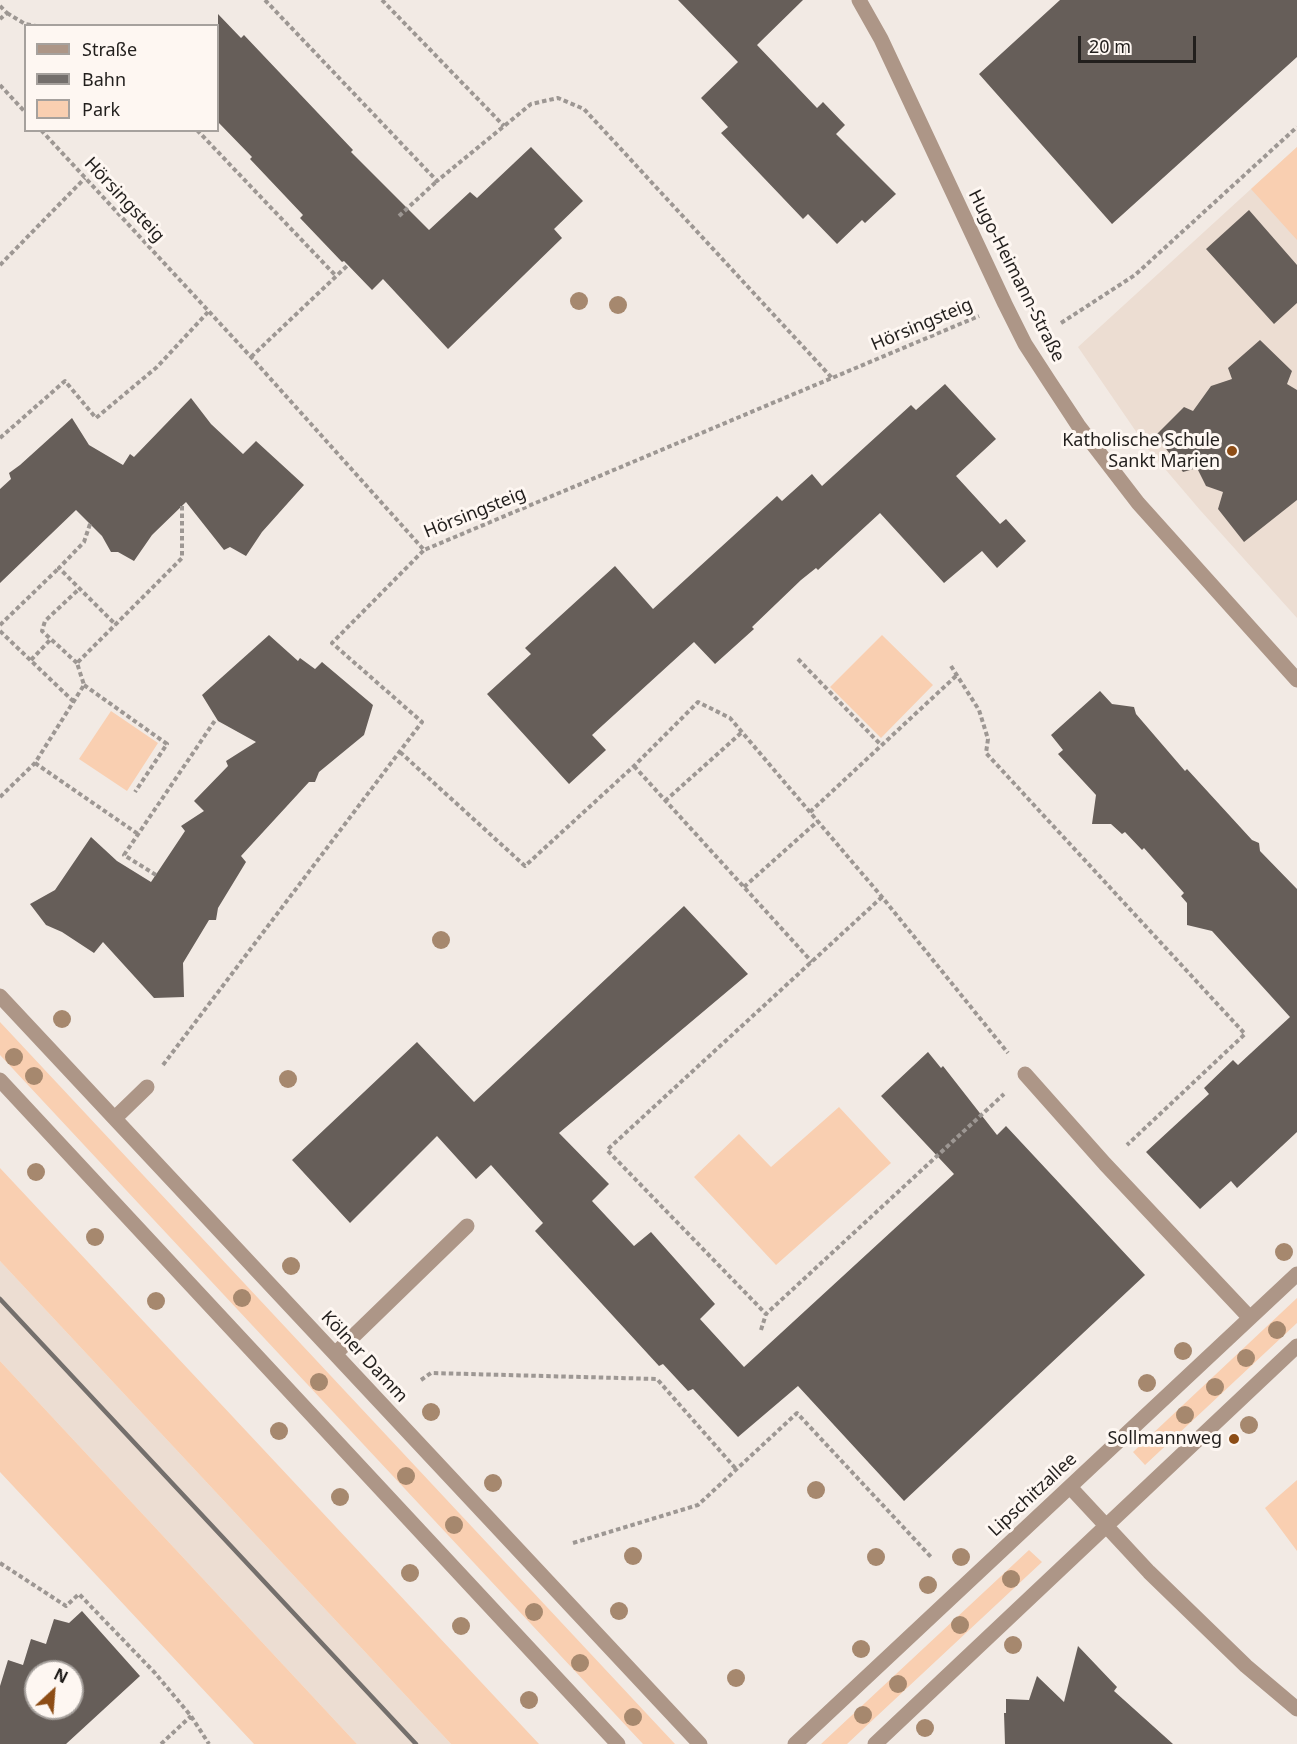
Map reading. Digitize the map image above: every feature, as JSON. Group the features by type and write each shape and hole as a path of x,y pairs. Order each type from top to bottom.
{"street":[{"name":"Hugo-Heimann-Straße","path":"859,0 880,39 1025,344 1084,433 1138,503 1297,680"},
{"name":"Kölner Damm","path":"0,996 700,1744"},
{"path":"1025,1074 1105,1164 1250,1318"},
{"path":"0,1080 618,1744"},
{"path":"115,1118 147,1087"},
{"path":"335,1354 467,1226"},
{"name":"Lipschitzallee","path":"795,1744 1297,1274"},
{"path":"874,1744 1297,1346"},
{"path":"1070,1487 1149,1572 1246,1666 1297,1709"}],"path":[{"path":"265,0 437,181"},
{"path":"382,0 504,126"},
{"path":"0,6 25,24"},
{"path":"0,19 7,13"},
{"path":"0,85 24,111"},
{"path":"399,216 437,181 531,104 558,98 584,109 832,378"},
{"path":"1061,323 1135,275 1297,128"},
{"name":"Hörsingsteig","path":"43,132 251,357 424,550 984,314"},
{"path":"199,132 336,276"},
{"path":"0,265 85,178"},
{"path":"251,357 348,265"},
{"path":"0,438 64,381 96,418 157,366 208,312"},
{"path":"77,663 182,558 182,505"},
{"path":"0,625 84,542 90,524"},
{"path":"147,1087 422,723 332,643 424,550"},
{"path":"59,568 116,625"},
{"path":"80,589 45,621 42,631 77,663 84,685 167,744 135,792"},
{"path":"0,631 74,702"},
{"path":"31,661 51,639"},
{"path":"798,659 880,745"},
{"path":"951,666 980,710 988,739 986,753 1245,1034 1148,1127 1105,1164"},
{"path":"810,812 957,675"},
{"path":"0,796 35,763 84,685"},
{"path":"400,752 525,866 699,702 730,718 882,897 1025,1074 766,1314 761,1330"},
{"path":"156,875 124,855 216,719"},
{"path":"665,801 742,732"},
{"path":"35,763 138,834"},
{"path":"633,766 812,962"},
{"path":"744,887 818,821"},
{"path":"766,1314 607,1150 882,897"},
{"path":"421,1380 431,1373 657,1379 736,1469"},
{"path":"573,1543 698,1505 797,1413 932,1557"},
{"path":"0,1563 66,1606 79,1594 155,1673 191,1716 209,1744"},
{"path":"161,1744 191,1716"}],"shaded area":[{"path":"1297,147 1297,618 1148,449 1078,347"},
{"path":"0,1261 451,1744 357,1744 0,1361"}],"green space":[{"path":"1297,147 1297,240 1251,189"},
{"path":"882,635 933,685 881,738 830,687"},
{"path":"111,711 158,743 127,791 79,759"},
{"path":"0,1022 675,1744 643,1744 0,1055"},
{"path":"839,1107 891,1163 776,1265 694,1177 739,1134 771,1167"},
{"path":"0,1168 539,1744 451,1744 0,1261"},
{"path":"1297,1298 1297,1323 1145,1465 1133,1452"},
{"path":"0,1361 357,1744 254,1744 0,1472"},
{"path":"1297,1480 1297,1551 1265,1508"},
{"path":"1029,1550 1042,1562 847,1744 821,1744"}],"building":[{"path":"678,0 803,0 757,45 817,108 823,102 845,125 836,134 896,194 865,223 862,220 837,244 808,214 803,219 721,133 728,127 701,98 738,62"},
{"path":"1060,0 1297,0 1297,57 1112,224 979,74"},
{"path":"218,14 241,38 244,35 353,150 351,152 429,230 470,192 477,198 531,147 583,201 554,229 562,238 448,349 383,279 372,290 344,261 342,262 300,218 303,215 219,123"},
{"path":"1249,210 1297,265 1297,303 1274,324 1206,249"},
{"name":"Katholische Schule Sankt Marien","path":"1260,340 1292,371 1287,384 1297,390 1297,500 1244,542 1218,509 1223,492 1206,486 1197,468 1183,472 1156,435 1184,407 1193,411 1211,386 1232,379 1228,368"},
{"path":"945,384 996,439 956,476 1000,524 1006,519 1026,541 997,568 982,551 944,583 880,513 818,570 816,568 801,580 752,627 754,629 715,664 694,642 592,735 606,750 569,784 487,694 531,654 525,648 615,566 653,609 777,496 782,501 812,474 822,486 911,405 916,410"},
{"path":"191,398 211,424 243,454 256,441 304,485 262,532 246,556 230,547 224,550 186,502 152,535 134,561 118,552 111,552 102,536 76,510 0,583 0,489 11,479 9,473 72,418 89,445 123,465 130,454 134,457"},
{"path":"269,635 298,661 300,658 315,669 322,662 373,705 364,735 319,772 315,782 309,782 241,856 246,862 218,908 216,920 209,920 183,963 184,997 154,998 103,942 94,953 62,932 46,925 30,904 55,890 91,837 117,861 151,882 185,831 181,826 204,811 194,801 228,766 226,761 256,742 218,721 202,695"},
{"path":"1100,691 1112,704 1134,707 1136,714 1185,771 1187,769 1252,840 1259,843 1260,851 1297,889 1297,1132 1237,1188 1231,1181 1200,1209 1146,1152 1209,1094 1204,1088 1233,1060 1238,1065 1290,1017 1212,931 1187,925 1187,903 1181,896 1184,893 1144,848 1142,850 1125,832 1122,834 1111,824 1092,824 1096,795 1058,754 1063,750 1051,735"},
{"path":"684,906 748,974 559,1133 609,1184 592,1201 634,1246 651,1232 715,1304 700,1319 744,1367 954,1174 881,1096 928,1052 941,1068 943,1066 997,1135 1006,1126 1145,1275 904,1501 798,1386 738,1437 693,1389 688,1391 663,1364 659,1366 535,1231 543,1223 491,1165 476,1179 437,1136 350,1223 292,1160 417,1042 474,1102"},
{"path":"82,1611 140,1676 66,1744 0,1744 0,1686 8,1660 23,1665 24,1662 24,1720 84,1720 84,1660 25,1660 31,1639 46,1644 54,1619 69,1623"},
{"path":"1078,1646 1117,1687 1114,1691 1173,1744 1005,1744 1006,1699 1029,1700 1037,1676 1064,1702"}],"railway":[{"path":"0,1299 416,1744"}],"place":[{"name":"Katholische Schule Sankt Marien","path":"1232,451"},
{"name":"Sollmannweg","path":"1234,1439"}]}
